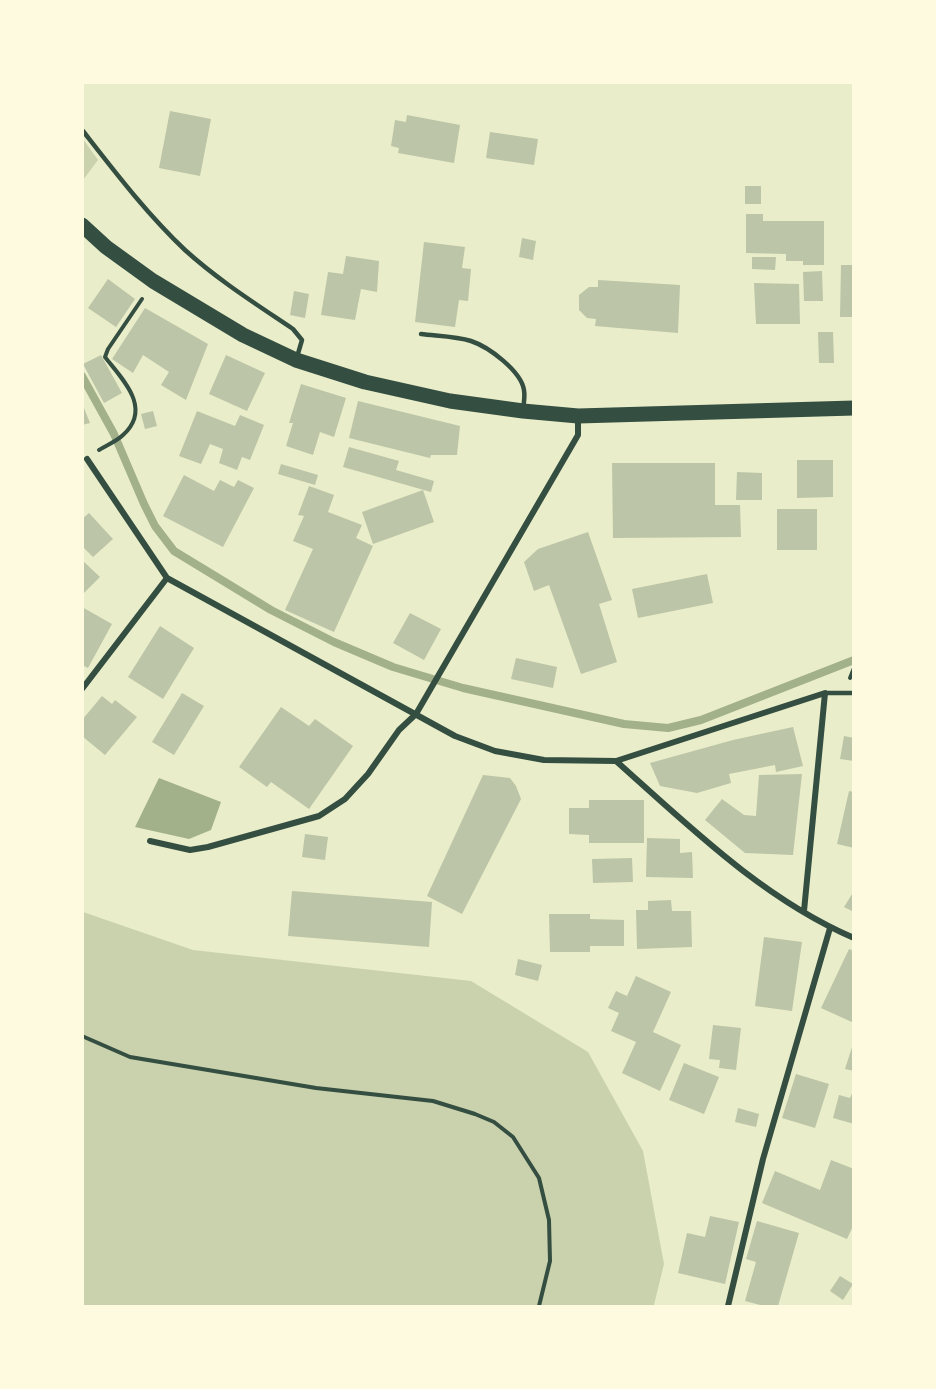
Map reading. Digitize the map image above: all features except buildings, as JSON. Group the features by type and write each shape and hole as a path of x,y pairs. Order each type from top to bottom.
{"main road":[{"path":"82,225 106,247 153,281 243,335 296,360 329,372 397,389 450,401 578,416 854,408"}],"street":[{"path":"150,841 190,850 208,847 319,816 345,799 368,774 399,730 416,714 427,696 578,435 578,416"},
{"path":"87,459 167,578 454,735 495,751 544,760 616,761 825,693 804,911"},
{"path":"82,689 167,578"},
{"path":"616,761 747,874 830,928 854,938"},
{"path":"728,1306 763,1159 830,928"}],"lane":[{"path":"83,131 149,212 185,249 217,276 293,329 302,340 296,360"},
{"path":"421,334 470,341 485,348 514,370 519,378 524,390 524,411"},
{"path":"825,693 854,693"}],"path":[{"path":"103,447 124,434 133,419 135,404 131,390 105,357 153,281"},
{"path":"82,1036 130,1057 316,1088 433,1101 494,1122 513,1137 540,1178 549,1220 550,1261 539,1306"}],"shaded area":[{"path":"83,139 98,160 83,180"},
{"path":"159,778 221,802 211,830 189,839 135,827"},
{"path":"83,912 193,950 471,981 588,1052 643,1151 664,1264 654,1305 83,1306"}],"waterway":[{"path":"82,376 114,434 155,526 174,551 271,610 334,642 393,667 463,688 624,724 668,728 701,720 854,660"}]}
